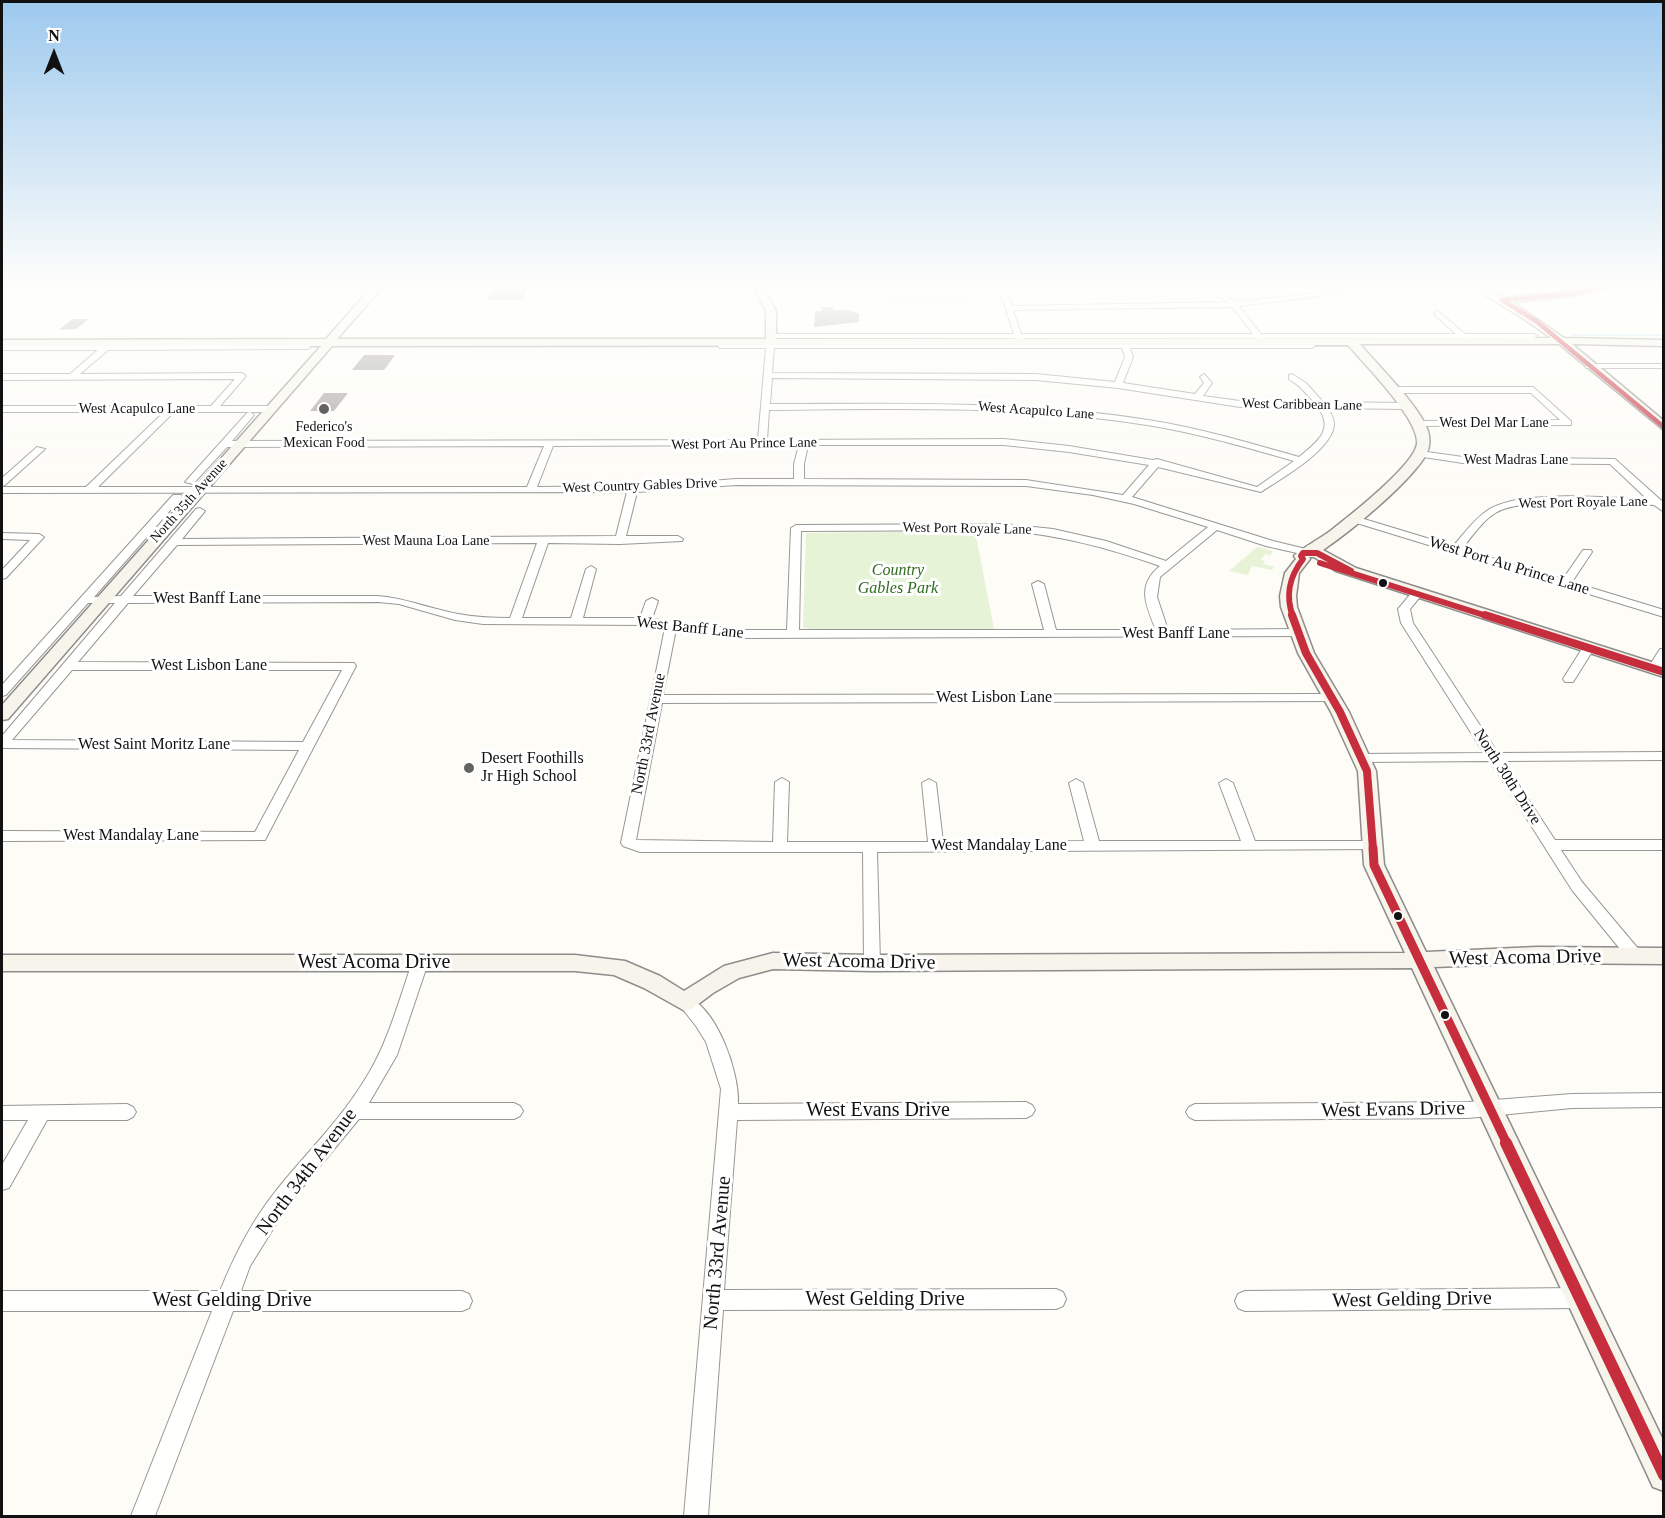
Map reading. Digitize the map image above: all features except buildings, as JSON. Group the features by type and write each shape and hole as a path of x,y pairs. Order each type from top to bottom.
{"street":[{"path":"72,377 94,359"},
{"name":"North 35th Avenue","path":"195,486 241,444 317,359"},
{"path":"762,444 769,359"},
{"path":"1118,385 1128,359"},
{"path":"1366,359 1419,423 1423,444 1420,454 1293,576 1288,596 1289,607 1306,653 1362,758 1369,787 1371,846 1378,874 1664,1476"},
{"path":"1580,359 1664,427"},
{"path":"1589,366 1664,366"},
{"name":"West Caribbean Lane","path":"768,375 987,375 1118,385 1260,406 1406,406"},
{"path":"2,377 242,376 213,409"},
{"path":"1197,397 1208,383 1204,377"},
{"path":"1292,377 1303,382 1330,422 1330,430 1300,460"},
{"name":"West Del Mar Lane","path":"1392,390 1533,390 1568,423 1419,423"},
{"name":"West Acapulco Lane","path":"766,407 983,407 1068,412 1186,429 1300,460"},
{"path":"90,489 172,409"},
{"name":"West Acapulco Lane","path":"2,410 273,409"},
{"name":"North 35th Avenue","path":"2,715 103,600 195,486 224,444 250,415"},
{"name":"West Port Au Prince Lane","path":"224,444 549,445 1004,442 1094,451 1157,462 1258,490 1300,460"},
{"path":"799,483 799,464 804,444"},
{"path":"531,490 549,445"},
{"path":"2,483 40,449"},
{"name":"West Madras Lane","path":"1420,454 1463,460 1612,462 1660,505"},
{"path":"1125,499 1157,462"},
{"name":"West Country Gables Drive","path":"2,490 195,486 531,490 633,489 708,483 1026,483 1093,492 1125,499 1313,557 1659,670"},
{"path":"620,541 633,489"},
{"name":"North 35th Avenue","path":"2,692 177,497"},
{"name":"West Port Royale Lane","path":"1455,550 1484,518 1508,505 1532,502 1660,505"},
{"name":"North 35th Avenue","path":"2,744 200,511"},
{"name":"West Port Au Prince Lane","path":"1354,519 1664,614"},
{"path":"1164,633 1150,594 1155,575 1216,526"},
{"name":"West Port Royale Lane","path":"793,634 796,528 1005,527 1053,532 1106,544 1168,565"},
{"path":"2,536 39,537 2,576"},
{"name":"West Mauna Loa Lane","path":"174,542 678,539"},
{"path":"515,621 543,541"},
{"path":"1565,584 1587,552"},
{"path":"576,621 591,569"},
{"path":"1038,584 1051,634"},
{"name":"North 30th Drive","path":"1418,592 1406,606 1405,618 1587,900 1635,956"},
{"name":"West Banff Lane","path":"84,600 378,599 400,602 468,619 645,622 745,634 1299,633"},
{"path":"645,622 652,602"},
{"name":"North 33rd Avenue","path":"628,843 671,625"},
{"path":"1569,679 1589,647"},
{"path":"1659,670 1664,652"},
{"name":"West Lisbon Lane","path":"69,666 350,666 307,746"},
{"name":"West Lisbon Lane","path":"656,699 1332,698"},
{"name":"West Saint Moritz Lane","path":"2,744 307,746"},
{"name":"West Mandalay Lane","path":"2,836 260,837 307,746"},
{"path":"1362,758 1664,756"},
{"path":"780,847 782,782"},
{"path":"929,783 936,846"},
{"path":"1076,783 1093,846"},
{"path":"1226,783 1250,846"},
{"name":"West Mandalay Lane","path":"628,843 640,847 1371,846"},
{"path":"1551,845 1664,845"},
{"path":"870,847 872,963"},
{"name":"West Acoma Drive","path":"2,963 575,963 617,967 652,982 685,1002 705,987 732,972 773,961 872,963 1418,960 1537,955 1664,956"},
{"name":"North 34th Avenue","path":"143,1516 242,1261 281,1199 354,1111 388,1055 420,963"},
{"name":"North 33rd Avenue","path":"685,1002 699,1015 720,1051 730,1089 730,1112 696,1516"},
{"name":"West Evans Drive","path":"1195,1112 1488,1108 1572,1101 1664,1100"},
{"name":"West Evans Drive","path":"730,1112 1026,1110"},
{"path":"354,1111 514,1111"},
{"path":"2,1113 127,1112"},
{"path":"2,1182 42,1113"},
{"name":"West Gelding Drive","path":"1245,1301 1579,1298"},
{"name":"West Gelding Drive","path":"713,1300 1056,1299"},
{"name":"West Gelding Drive","path":"2,1301 462,1301"}],"green space":[{"name":"Country Gables Park","path":"975,531 994,629 810,629 803,627 806,533"},
{"path":"1257,547 1273,551 1270,555 1265,554 1261,560 1265,561 1263,564 1274,567 1272,570 1252,566 1248,575 1229,571"}],"transit line":[{"path":"1582,359 1664,427"},
{"path":"1351,571 1317,553 1303,553 1301,556 1303,559 1292,573 1288,596 1289,607 1306,653 1340,712 1367,771 1374,865 1664,1475"},
{"path":"1320,563 1664,672"}],"place":[{"name":"Federico's Mexican Food","path":"324,409"},
{"name":"Desert Foothills Jr High School","path":"469,768"}]}
